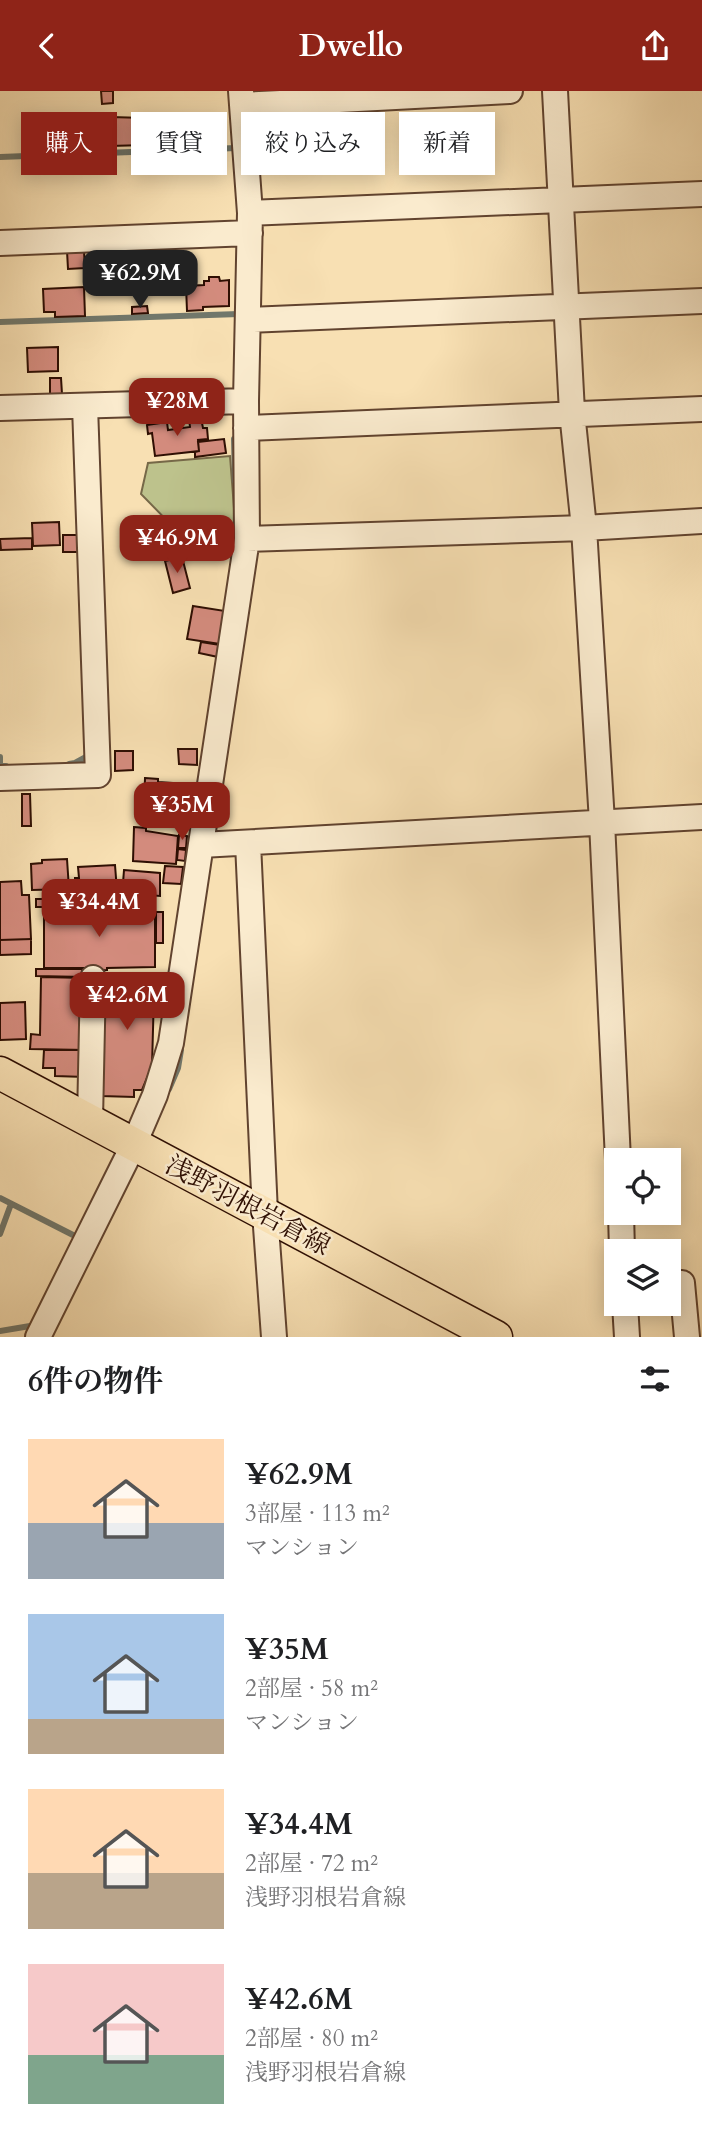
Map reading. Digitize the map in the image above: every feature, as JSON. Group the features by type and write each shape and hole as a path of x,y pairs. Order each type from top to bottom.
{"main road":[{"name":"浅野羽根岩倉線","path":"0,1073 496,1337"}],"street":[{"path":"38,1337 134,1144 155,1095 171,1043 247,539 246,401 250,223 241,98 510,91"},
{"path":"555,91 572,412 584,528 602,823 617,1148"},
{"path":"0,243 561,201 702,194"},
{"path":"248,320 702,301"},
{"path":"0,408 246,401"},
{"path":"0,778 98,775 85,406"},
{"path":"246,428 572,412 702,409"},
{"path":"247,539 584,528 702,521"},
{"path":"201,845 702,817"},
{"path":"248,843 265,1213 274,1337"},
{"path":"90,1120 93,978"},
{"path":"684,1282 687,1337"},
{"path":"626,1316 627,1337"}],"green space":[{"path":"230,456 236,534 234,557 187,552 188,542 141,494 148,463"}],"building":[{"path":"101,91 113,91 113,103 102,104"},
{"path":"117,117 131,118 131,145 117,146"},
{"path":"67,251 84,251 85,268 68,269"},
{"path":"209,277 219,277 220,281 229,280 229,306 187,311 186,286 204,285 204,281 209,281"},
{"path":"84,287 85,316 55,317 55,312 44,312 43,289"},
{"path":"147,306 148,313 132,314 132,307"},
{"path":"58,347 58,371 28,372 27,348"},
{"path":"50,378 61,378 62,394 50,394"},
{"path":"201,418 203,428 207,428 208,439 198,440 199,451 155,456 152,433 148,434 147,425 167,422 168,430 190,427 189,419"},
{"path":"224,439 226,453 195,457 195,452 199,451 198,442"},
{"path":"59,522 60,545 33,546 32,523"},
{"path":"63,535 81,535 82,552 63,552"},
{"path":"32,538 32,549 1,550 0,539"},
{"path":"182,557 190,588 173,593 165,561"},
{"path":"193,606 225,611 220,644 187,639"},
{"path":"201,642 220,645 218,657 199,653"},
{"path":"178,749 197,749 197,765 179,764"},
{"path":"115,751 133,751 133,770 115,771"},
{"path":"145,778 158,779 158,782 187,784 184,816 144,812"},
{"path":"22,794 30,794 31,826 22,826"},
{"path":"134,827 178,836 176,864 133,861"},
{"path":"179,835 187,836 186,848 178,848"},
{"path":"178,849 186,850 185,861 177,860"},
{"path":"67,859 69,889 32,890 31,864 42,863 42,860"},
{"path":"115,865 117,891 75,893 75,878 79,878 78,867"},
{"path":"165,866 183,867 181,884 163,883"},
{"path":"124,870 160,873 160,896 122,896"},
{"path":"21,881 22,895 29,895 31,939 0,940 0,882"},
{"path":"36,899 55,899 54,907 36,907"},
{"path":"74,900 74,909 56,910 56,901"},
{"path":"155,909 155,967 85,971 85,968 44,968 44,910"},
{"path":"156,912 163,912 163,943 156,943"},
{"path":"31,939 31,954 0,955 0,940"},
{"path":"36,969 82,969 82,974 86,974 85,977 36,976"},
{"path":"159,974 158,993 154,993 152,1066 142,1090 134,1090 134,1097 101,1096 102,975"},
{"path":"41,977 87,978 86,1050 30,1049 31,1034 40,1035"},
{"path":"154,999 166,999 159,1012 154,1012"},
{"path":"25,1002 26,1039 0,1040 0,1003"},
{"path":"44,1050 85,1050 85,1077 55,1076 55,1068 43,1068"}],"waterway":[{"path":"0,157 236,148"},
{"path":"0,322 239,314"},
{"path":"234,439 235,481"},
{"path":"0,757 0,766 6,766"},
{"path":"69,764 86,757"},
{"path":"169,1089 178,1068 181,1050"},
{"path":"0,1198 73,1235"},
{"path":"0,1234 11,1204"},
{"path":"0,1331 30,1326"}]}
